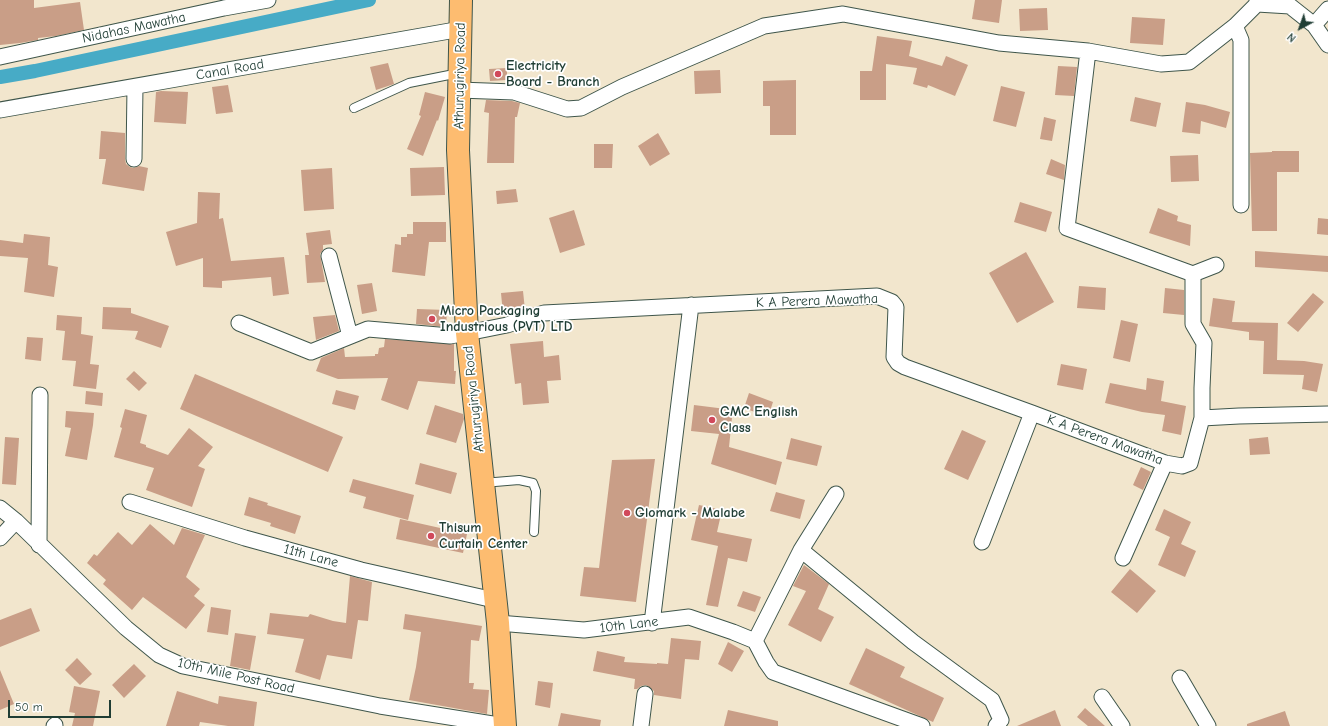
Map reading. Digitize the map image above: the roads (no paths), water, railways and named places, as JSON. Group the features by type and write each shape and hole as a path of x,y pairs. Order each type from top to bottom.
{"main road":[{"name":"Athurugiriya Road","path":"461,15 458,150 467,333 494,600 498,623 505,726"}],"street":[{"name":"Nidahas Mawatha","path":"0,57 224,8 268,0"},
{"path":"459,82 514,92 567,109 581,108 622,87 764,26 843,14 999,43 1088,51 1161,64 1189,62 1235,26 1257,2 1290,6 1314,25 1328,45"},
{"path":"1314,25 1328,9"},
{"name":"Canal Road","path":"0,110 135,86 461,15"},
{"path":"1235,26 1241,40 1241,205"},
{"path":"1088,51 1067,228 1193,274 1216,265"},
{"path":"134,159 135,86"},
{"path":"329,256 350,336"},
{"path":"1193,274 1193,324 1204,343 1202,418 1328,414"},
{"name":"K A Perera Mawatha","path":"239,323 311,352 368,329 450,336 507,325 544,313 877,296 892,302 896,307 894,357 898,363 905,368 1032,413 1165,463 1182,466 1190,463 1202,418"},
{"path":"652,623 691,305"},
{"path":"39,545 40,395"},
{"path":"982,542 1032,413"},
{"path":"1123,558 1165,463"},
{"path":"836,494 801,550 755,641 773,672 922,726"},
{"name":"11th Lane","path":"130,502 245,538 338,563 494,600"},
{"name":"10th Mile Post Road","path":"0,508 16,521 126,628 159,655 183,666 380,706 505,726"},
{"path":"0,538 16,521"},
{"path":"801,550 913,642 992,700 1000,720 996,726"},
{"name":"10th Lane","path":"498,623 584,630 652,623 689,617 755,641"},
{"path":"1180,678 1208,726"},
{"path":"641,726 645,694"},
{"path":"1102,697 1122,726"}],"lane":[{"path":"354,108 409,83 459,82"},
{"path":"482,483 519,480 533,483 536,491 534,532"}],"waterway":[{"path":"0,77 35,71 369,0"}],"place":[{"name":"Electricity Board - Branch","path":"498,74"},
{"name":"Micro Packaging Industrious (PVT) LTD","path":"432,319"},
{"name":"GMC English Class","path":"712,420"},
{"name":"Glomark - Malabe","path":"627,513"},
{"name":"Thisum Curtain Center","path":"431,536"}]}
